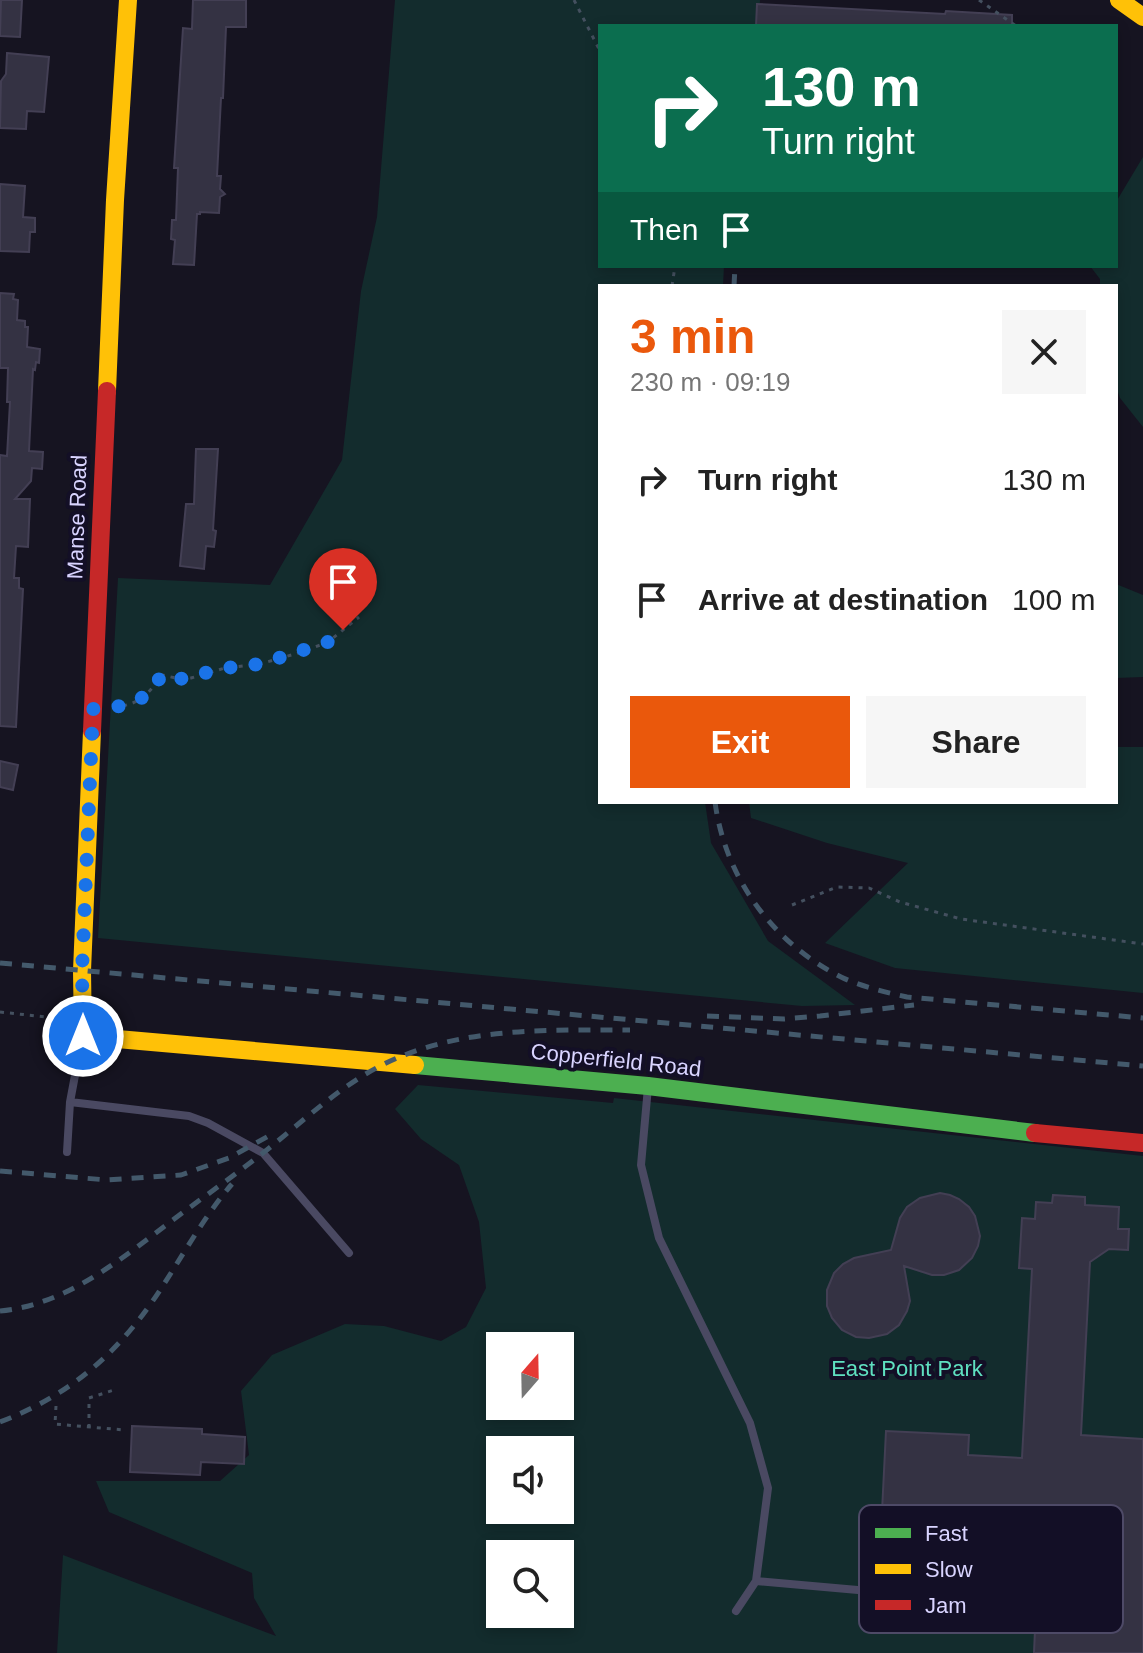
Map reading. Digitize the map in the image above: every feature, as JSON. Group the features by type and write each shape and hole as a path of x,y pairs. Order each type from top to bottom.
{"street":[{"name":"Manse Road","path":"83,1028 82,971 114,215 128,0"},
{"path":"1119,0 1143,17"},
{"name":"Copperfield Road","path":"83,1028 648,1086 1002,1130 1143,1143"}],"lane":[{"path":"67,1152 70,1102 83,1028"},
{"path":"648,1086 641,1165 659,1238 750,1423 768,1488 756,1581 736,1611"},
{"path":"70,1102 189,1116 208,1123 263,1153 349,1253"},
{"path":"756,1581 859,1590"}],"path":[{"path":"574,0 598,47"},
{"path":"979,0 1013,24"},
{"path":"93,709 126,706 147,696 162,675 191,678 302,652 328,642 359,617"},
{"path":"792,905 837,887 869,888 900,902 961,919 1143,944"},
{"path":"0,1012 83,1028"},
{"path":"89,1428 89,1398 114,1390"},
{"path":"56,1406 55,1424 124,1430"}],"green space":[{"path":"395,0 760,0 759,24 598,24 598,268 724,268 723,284 598,284 598,804 705,804 711,843 768,941 855,1005 802,1006 98,938 118,578 270,585 342,460 361,291 377,217"},
{"path":"1143,157 1143,427 1118,392 1118,284 1100,284 1092,268 1118,268 1118,199"},
{"path":"1118,585 1143,595 1143,677 1118,678"},
{"path":"1118,747 1143,747 1143,993 895,968 825,943 908,863 827,843 751,818 749,804 1118,804"},
{"name":"East Point Park","path":"418,1085 613,1103 614,1098 1143,1156 1143,1653 57,1653 63,1555 276,1636 254,1598 252,1573 109,1512 96,1481 220,1481 249,1455 241,1391 272,1355 345,1324 384,1326 441,1341 466,1327 486,1288 479,1222 459,1165 421,1139 395,1109"}],"building":[{"path":"1,0 22,0 20,37 0,36"},
{"path":"193,0 246,0 246,27 226,27 217,176 221,176 220,189 225,194 220,197 219,213 197,214 194,265 173,264 175,240 171,239 172,220 176,220 178,168 174,168 183,28 192,29"},
{"path":"757,4 1012,15 1012,24 756,24"},
{"path":"7,53 49,57 44,112 27,111 26,129 0,128 1,81 6,74"},
{"path":"0,184 25,186 23,217 35,218 35,232 30,232 29,252 0,251"},
{"path":"0,293 14,294 13,299 18,300 17,320 25,321 25,327 28,327 27,347 40,349 39,363 36,362 33,369 29,451 43,452 42,469 32,468 31,481 15,499 30,499 28,547 16,546 14,578 19,578 19,588 23,589 16,727 0,726 0,455 7,456 10,402 7,402 8,368 0,368"},
{"path":"196,449 218,449 213,530 216,531 214,547 206,546 204,569 180,566 186,504 194,504"},
{"path":"0,761 18,765 13,790 0,787"},
{"path":"940,1193 959,1199 975,1216 980,1236 972,1258 959,1270 944,1275 932,1275 904,1266 910,1301 899,1325 887,1334 869,1338 856,1337 842,1330 827,1306 827,1290 834,1273 854,1258 891,1250 900,1218 907,1207 920,1198"},
{"path":"1053,1195 1085,1197 1085,1205 1119,1207 1118,1229 1129,1229 1128,1250 1109,1249 1090,1262 1081,1435 1143,1439 1143,1653 1034,1653 1035,1633 1123,1633 1123,1505 882,1505 886,1431 969,1435 968,1455 1022,1458 1032,1269 1019,1268 1022,1218 1035,1219 1036,1202 1052,1203"},
{"path":"132,1426 202,1429 202,1434 245,1437 244,1464 201,1462 200,1475 130,1472"}],"railway":[{"path":"734,284 735,268"},
{"path":"715,804 729,857 756,905 794,946 841,977 907,997 1143,1018"},
{"path":"0,963 1143,1066"},
{"path":"707,1016 784,1019 914,1005"},
{"path":"0,1311 46,1300 108,1268 339,1092 395,1059 427,1047 493,1034 630,1030"},
{"path":"0,1171 107,1180 181,1175 229,1158 274,1133"},
{"path":"0,1422 66,1388 121,1341 152,1302 232,1184"}],"traffic: fast":[{"path":"415,1065 648,1086 1035,1133"}],"traffic: slow":[{"path":"107,391 128,0"},
{"path":"1119,0 1143,17"},
{"path":"92,731 82,971 83,1036 415,1065"}],"traffic: jam":[{"path":"92,731 107,391"},
{"path":"1035,1133 1143,1143"}],"route":[{"path":"83,1036 82,971 93,709 126,706 147,696 162,675 191,678 225,668 260,664 328,642 343,630"}]}
